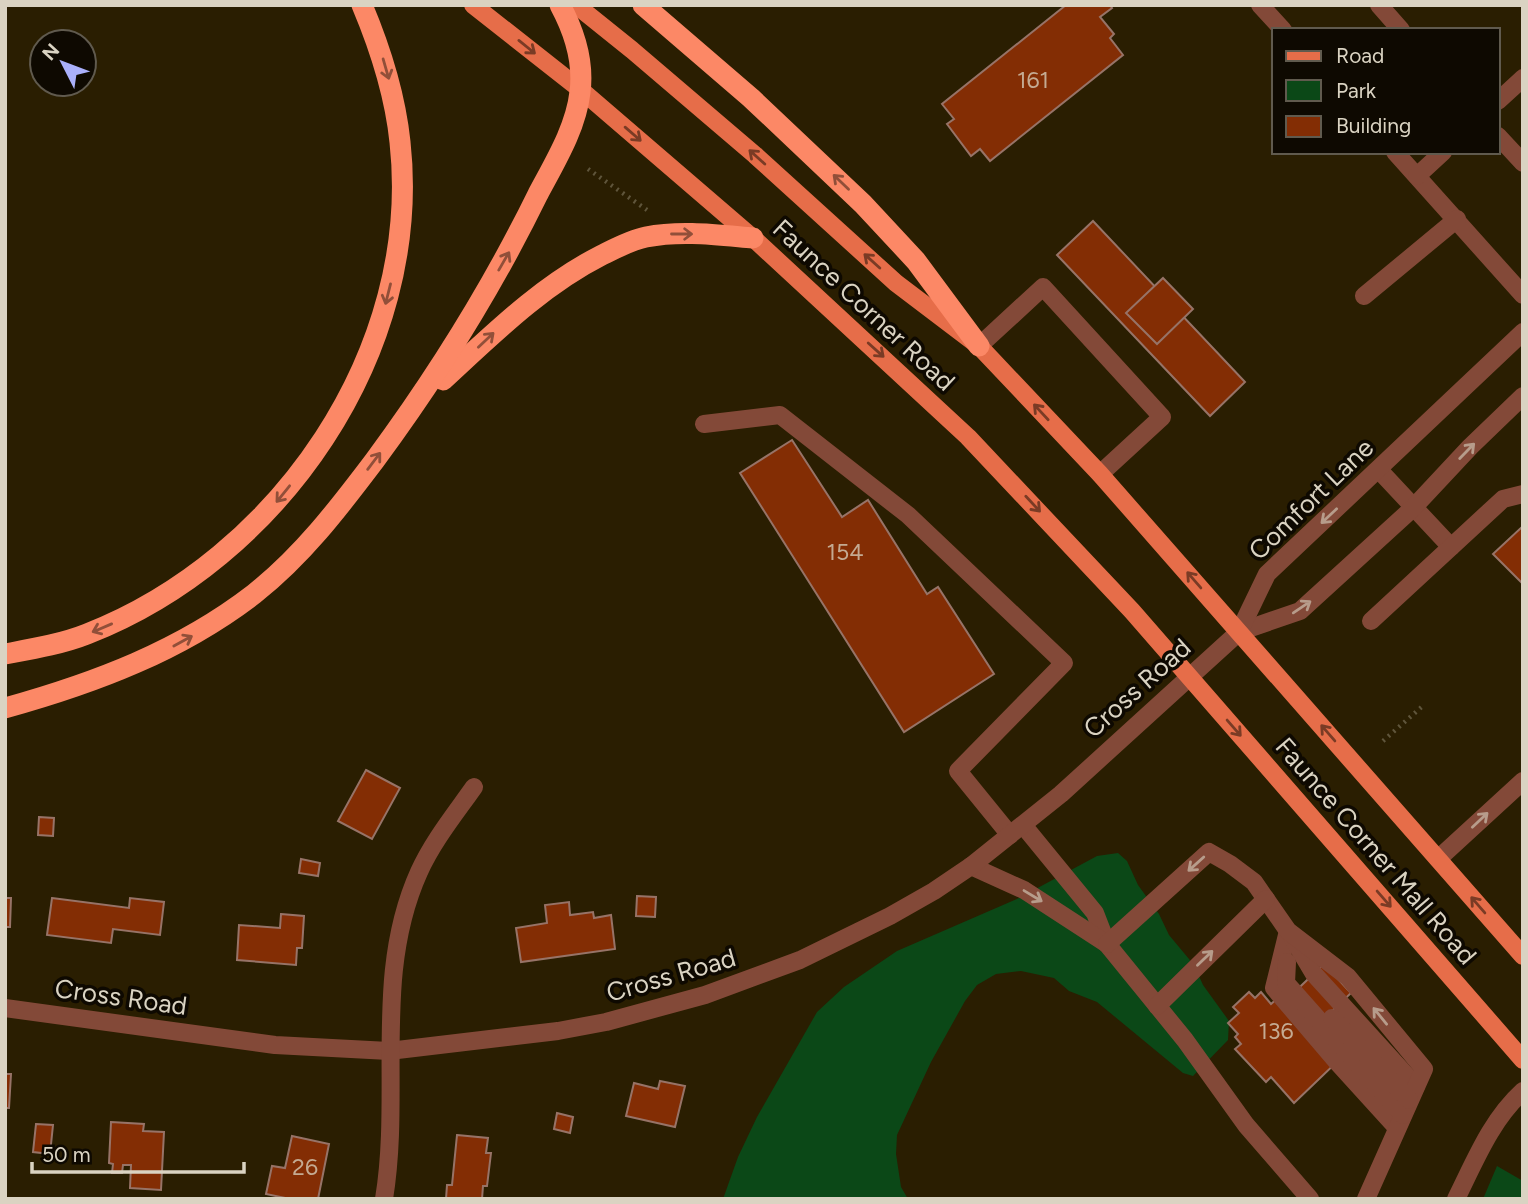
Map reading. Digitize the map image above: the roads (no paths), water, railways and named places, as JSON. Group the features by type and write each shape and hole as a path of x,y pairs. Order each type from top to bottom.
{"highway":[{"path":"5,654 85,635 146,607 189,579 240,540 267,513 314,453 336,419 371,345 384,307 395,266 400,227 401,144 396,109 378,42 362,5"},
{"path":"5,708 83,684 132,666 177,645 220,619 283,569 316,536 418,403 447,358 508,255 569,132 581,90 577,46 560,5"},
{"path":"643,5 751,98 863,204 916,261 979,346"},
{"path":"418,403 539,294 570,273 619,247 640,239 674,234 753,238"}],"main road":[{"name":"Faunce Corner Road","path":"472,5 581,90 753,238 968,437 1074,547 1189,676"},
{"name":"Faunce Corner Road","path":"576,5 755,155 896,283 979,346 1100,474 1239,632"},
{"name":"Faunce Corner Mall Road","path":"1239,632 1523,956"},
{"name":"Faunce Corner Mall Road","path":"1189,676 1523,1060"}],"street":[{"path":"1260,5 1281,28"},
{"path":"1379,5 1399,28"},
{"path":"1500,99 1523,78"},
{"path":"1500,138 1523,163"},
{"path":"1397,154 1523,295"},
{"path":"1417,176 1441,154"},
{"path":"1364,296 1457,219"},
{"path":"979,346 1043,287 1162,417 1100,474"},
{"name":"Comfort Lane","path":"1239,632 1267,574 1523,332"},
{"path":"1239,632 1300,611 1414,507 1523,396"},
{"path":"704,424 780,415 908,515 1064,663 958,771 1095,913 1107,944 1185,1040 1246,1125 1310,1199"},
{"path":"1379,470 1451,547"},
{"path":"1371,621 1503,499 1523,494"},
{"name":"Cross Road","path":"5,1008 275,1045 389,1051 558,1031 656,1010 754,979 846,938 934,891 971,866 1061,794 1239,632"},
{"path":"1438,859 1523,781"},
{"path":"384,1199 390,1142 389,1051 394,961 408,899 420,870 474,787"},
{"path":"1107,944 1209,852 1254,882 1406,1107"},
{"path":"971,866 1024,890 1107,944"},
{"path":"1157,1006 1266,899"},
{"path":"1288,931 1274,988 1406,1107"},
{"path":"1456,1199 1488,1135 1506,1108 1523,1091"},
{"path":"1366,1199 1406,1107"}]}
